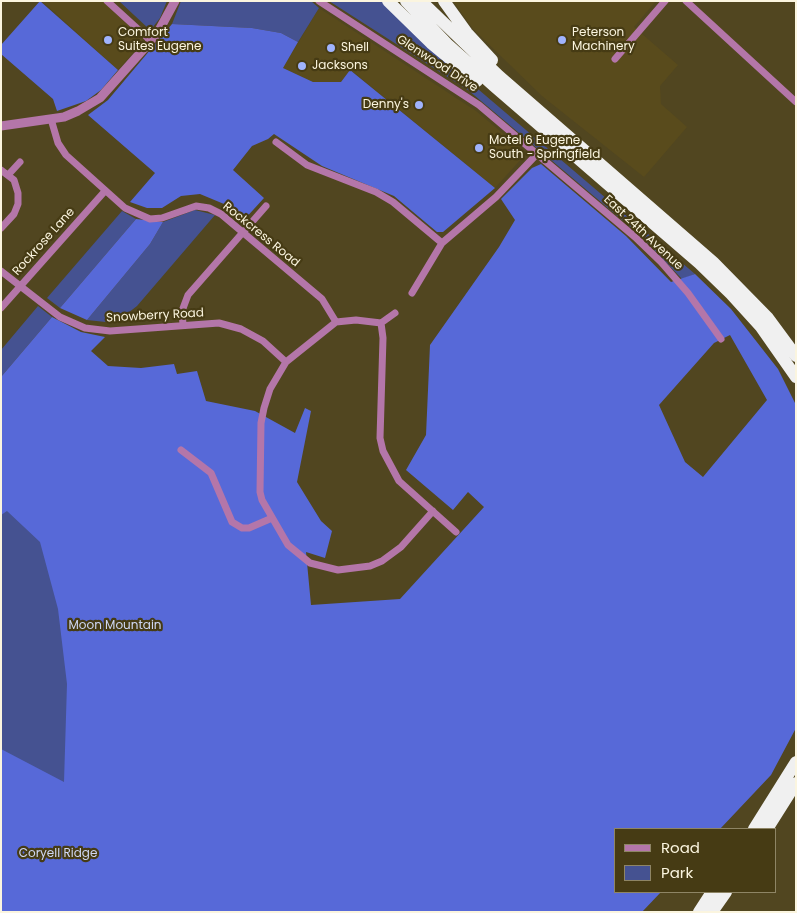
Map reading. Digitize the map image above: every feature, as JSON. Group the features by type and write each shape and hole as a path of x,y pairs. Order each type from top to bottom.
{"highway":[{"path":"388,1 455,64 551,128"},
{"path":"406,1 447,44 551,128 740,287 768,318 796,356"},
{"path":"421,1 551,128 731,294 761,327 796,377"},
{"path":"444,1 482,49 551,128"},
{"path":"755,828 796,762"},
{"path":"767,828 796,783"},
{"path":"699,912 711,893"},
{"path":"712,912 725,893"}],"street":[{"path":"107,1 151,41"},
{"path":"1,126 51,119 78,112 100,98 151,41 164,24 175,1"},
{"name":"Glenwood Drive","path":"319,1 456,88 537,154"},
{"path":"615,59 665,1"},
{"path":"686,1 796,102"},
{"name":"Rockcress Road","path":"51,119 58,143 66,155 125,208 137,215 150,219 162,218 196,206 209,208 221,214 322,299 336,322"},
{"path":"276,142 307,165 376,192 393,202 442,244"},
{"path":"412,293 430,259 442,244 496,198 537,154"},
{"name":"East 24th Avenue","path":"537,154 661,262 688,293 721,340"},
{"path":"9,174 20,162"},
{"path":"1,170 9,174 14,180 18,193 18,204 1,228"},
{"name":"Rockrose Lane","path":"1,308 105,191"},
{"path":"182,325 184,302 266,206"},
{"name":"Snowberry Road","path":"1,271 60,317 85,328 110,330 220,323 241,329 263,341 286,362"},
{"path":"396,313 381,323 356,320 336,322 286,362 266,398 261,423 260,492 272,518 288,545 310,563 324,568 354,569 370,566 392,555 432,511"},
{"path":"381,323 383,338 380,438 383,450 399,480 456,532"},
{"path":"181,450 211,473 232,522 242,528 249,528 272,518"}],"shaded area":[{"path":"42,1 102,1 142,38 142,42 118,70"},
{"path":"453,1 656,1 634,27 678,65 660,86 661,104 687,127 644,177 542,96 473,29"},
{"path":"319,8 476,111 524,151 524,156 495,188 351,70 341,82 313,82 283,68"}],"green space":[{"path":"40,1 118,70 101,90 86,101 57,111 53,99 1,54 1,45"},
{"path":"119,1 167,1 160,18 149,29"},
{"path":"181,1 311,1 319,8 298,42 281,33 252,28 172,24"},
{"path":"329,1 382,1 472,84 695,274 682,279 640,235 468,90"},
{"path":"172,24 252,28 281,33 298,42 283,68 313,82 341,82 350,70 495,188 443,232 437,232 394,196 322,166 274,134 268,139 252,146 233,170 264,198 243,221 224,204 200,194 181,196 162,208 147,208 130,202 155,173 88,115 108,100"},
{"name":"Coryell Ridge","path":"541,164 626,236 671,282 695,274 731,309 778,369 796,405 796,728 771,775 721,828 614,828 614,893 660,893 642,912 1,912 1,749 64,782 67,684 58,609 40,542 7,511 1,515 1,377 52,317 81,332 105,337 91,351 108,366 141,368 174,364 177,374 197,371 206,401 255,411 295,433 305,408 311,411 297,482 321,521 332,531 325,558 306,552 311,605 400,599 484,507 468,492 453,510 406,470 426,435 430,345 499,247 515,220 501,199 532,168","holes":["730,335 767,400 703,477 685,462 659,405 714,343"]},
{"path":"195,210 215,215 137,306 115,323 87,320 150,244 163,222"},
{"path":"122,211 136,219 60,308 47,298"},
{"path":"136,219 163,222 150,244 87,320 60,308"},
{"path":"38,306 52,317 1,377 1,350"},
{"name":"Moon Mountain","path":"1,392 277,614 1,912"}],"place":[{"name":"Comfort Suites Eugene","path":"108,40"},
{"name":"Peterson Machinery","path":"562,40"},
{"name":"Shell","path":"331,48"},
{"name":"Jacksons","path":"302,66"},
{"name":"Denny's","path":"419,105"},
{"name":"Motel 6 Eugene South - Springfield","path":"479,148"}]}
